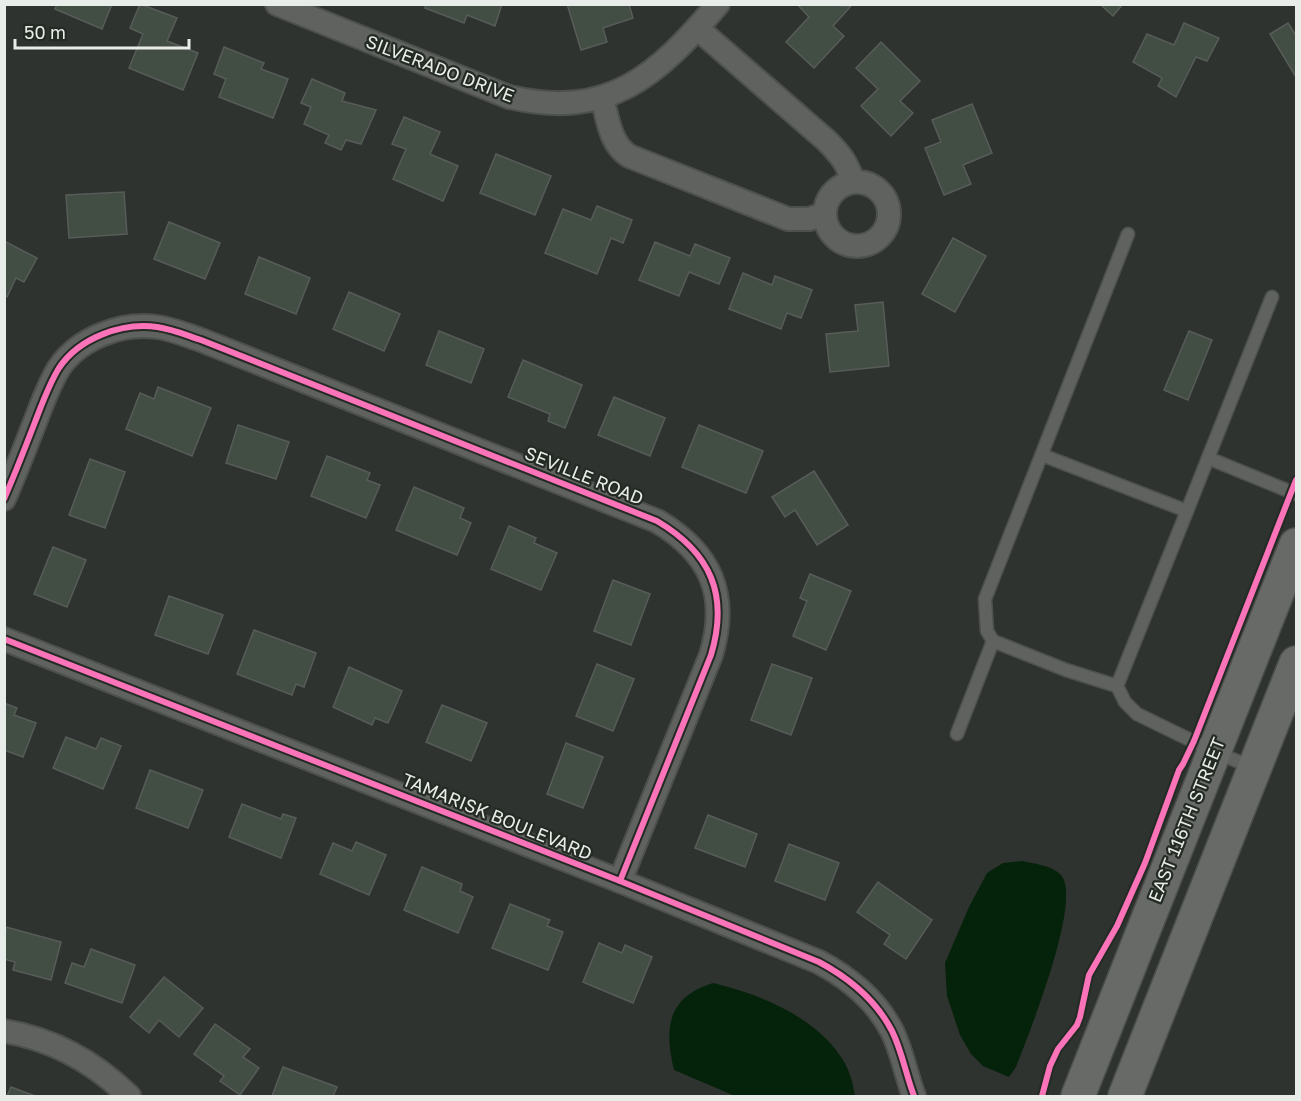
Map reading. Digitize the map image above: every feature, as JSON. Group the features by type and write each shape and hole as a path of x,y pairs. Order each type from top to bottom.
{"main road":[{"name":"EAST 116TH STREET","path":"1078,1096 1296,544"},
{"path":"1125,1096 1296,663"}],"street":[{"name":"SILVERADO DRIVE","path":"277,4 509,97 555,104 578,103 602,98 637,81 657,67 698,29 718,4"},
{"path":"698,29 827,141 840,154 849,168 853,182"},
{"path":"602,98 615,141 620,149 629,156 788,219 809,219 825,214"},
{"path":"853,182 864,182 874,186 883,194 890,214 888,225 882,235 863,246 851,246 841,242 827,225 825,214 830,196 836,189 853,182"},
{"name":"SEVILLE ROAD","path":"4,499 43,401 59,368 70,356 92,340 122,329 144,326 185,334 657,520 683,538 698,554 711,576 716,591 717,634 711,655 620,881"},
{"name":"TAMARISK BOULEVARD","path":"4,639 620,881 819,962 862,992 888,1024 914,1096"},
{"path":"4,1031 42,1040 63,1048 105,1075 129,1096"}],"lane":[{"path":"1128,234 985,599 987,632 993,641 1066,670 1117,686 1125,702 1137,714 1215,752 1254,768"},
{"path":"1117,686 1272,297"},
{"path":"1042,454 1187,511"},
{"path":"1208,458 1296,494"},
{"path":"957,734 993,641"}],"shaded area":[{"path":"1022,861 1048,867 1061,875 1066,889 1065,911 1060,939 1041,999 1016,1067 1009,1077 983,1066 971,1054 960,1035 947,996 945,963 969,907 987,873 1003,863"},
{"path":"713,983 767,1000 801,1018 830,1042 844,1061 855,1096 735,1096 674,1070 669,1041 672,1016 686,997"}],"building":[{"path":"57,4 112,4 102,29 55,9"},
{"path":"140,4 177,18 167,41 198,53 183,90 129,68 143,34 130,28"},
{"path":"426,4 502,4 495,26 467,15 464,23 425,8"},
{"path":"567,4 629,4 633,18 603,28 607,42 581,50"},
{"path":"797,4 851,6 833,26 844,36 814,68 786,42 809,17"},
{"path":"1100,4 1123,4 1113,16"},
{"path":"1184,23 1219,38 1207,61 1196,57 1176,97 1158,86 1162,78 1133,62 1147,34 1174,45"},
{"path":"1288,23 1296,33 1296,77 1270,34"},
{"path":"881,42 920,81 900,101 913,113 891,136 861,106 878,89 856,68"},
{"path":"224,47 264,63 261,69 288,79 273,118 219,97 226,79 214,74"},
{"path":"312,79 345,93 342,101 376,110 361,144 346,140 341,150 325,143 329,135 304,124 311,107 301,103"},
{"path":"972,104 992,153 963,165 971,184 944,195 925,148 941,142 932,120"},
{"path":"404,117 440,132 430,154 458,166 443,201 393,179 406,149 392,144"},
{"path":"496,154 551,176 535,215 480,193"},
{"path":"124,192 127,234 69,238 66,195"},
{"path":"597,206 632,220 623,243 611,238 597,274 545,253 563,209 591,220"},
{"path":"169,222 220,243 205,279 154,259"},
{"path":"953,238 986,256 955,312 922,294"},
{"path":"4,241 37,258 24,282 16,278 7,297 4,295"},
{"path":"655,242 690,256 695,244 730,258 719,284 689,272 679,296 639,280"},
{"path":"259,257 310,278 296,314 245,294"},
{"path":"743,273 772,285 775,276 812,290 801,318 787,313 781,329 729,309"},
{"path":"349,292 400,314 384,351 333,329"},
{"path":"883,302 889,366 830,372 826,334 858,331 855,305"},
{"path":"439,331 484,349 471,383 426,365"},
{"path":"1189,331 1212,340 1188,400 1164,390"},
{"path":"523,360 582,385 565,428 548,421 550,414 508,397"},
{"path":"158,387 211,408 192,456 126,429 140,393 154,399"},
{"path":"614,397 665,418 650,456 598,435"},
{"path":"238,425 289,442 276,479 226,463"},
{"path":"699,425 763,451 746,493 682,467"},
{"path":"327,456 370,473 367,480 380,485 366,518 311,496"},
{"path":"90,459 125,472 105,528 69,515"},
{"path":"814,471 848,525 817,545 795,510 785,517 772,497"},
{"path":"414,487 464,508 460,518 471,523 457,555 396,530"},
{"path":"509,526 536,538 534,543 557,553 541,590 491,569"},
{"path":"53,547 86,560 67,607 34,594"},
{"path":"810,574 851,591 826,650 793,636 807,601 800,598"},
{"path":"613,580 650,594 631,645 594,631"},
{"path":"169,596 223,615 208,654 155,635"},
{"path":"254,630 316,653 304,687 296,684 292,695 237,674"},
{"path":"597,664 634,679 613,731 576,716"},
{"path":"772,664 812,678 791,735 751,720"},
{"path":"349,667 402,691 388,723 375,718 372,725 333,707"},
{"path":"4,703 17,708 14,715 36,723 23,757 4,750"},
{"path":"442,705 487,723 471,761 426,742"},
{"path":"66,737 96,749 101,738 121,746 103,789 53,768"},
{"path":"566,743 603,757 583,808 547,794"},
{"path":"150,770 203,790 188,828 136,808"},
{"path":"242,804 281,819 283,814 296,818 281,858 229,837"},
{"path":"708,815 757,834 745,867 695,848"},
{"path":"356,842 386,855 369,895 320,874 333,843 352,851"},
{"path":"789,844 839,863 825,900 775,881"},
{"path":"422,867 462,884 460,891 473,897 458,933 404,910"},
{"path":"878,882 932,920 906,959 884,944 890,935 857,912"},
{"path":"510,904 550,920 547,926 563,932 548,970 492,948"},
{"path":"6,927 61,942 51,980 13,970 15,962 4,959"},
{"path":"599,943 622,953 625,945 652,957 633,1003 583,982"},
{"path":"91,949 135,965 122,1003 65,983 72,963 84,967"},
{"path":"164,977 203,1008 179,1037 159,1020 149,1033 130,1017"},
{"path":"215,1024 250,1049 243,1057 259,1068 240,1095 220,1081 224,1076 194,1054"},
{"path":"283,1067 337,1087 333,1096 272,1096"},
{"path":"11,1087 35,1096 7,1096"}],"cycle path":[{"path":"4,499 49,387 59,368 78,348 102,334 144,326 168,329 201,340 657,521 676,533 691,547 711,577 718,613 716,633 711,655 620,881"},
{"path":"1042,1096 1050,1066 1058,1049 1077,1025 1089,975 1117,926 1145,863 1179,770 1194,741 1296,480"},
{"path":"4,639 620,881 819,962 841,975 878,1009 899,1047 914,1096"}]}
